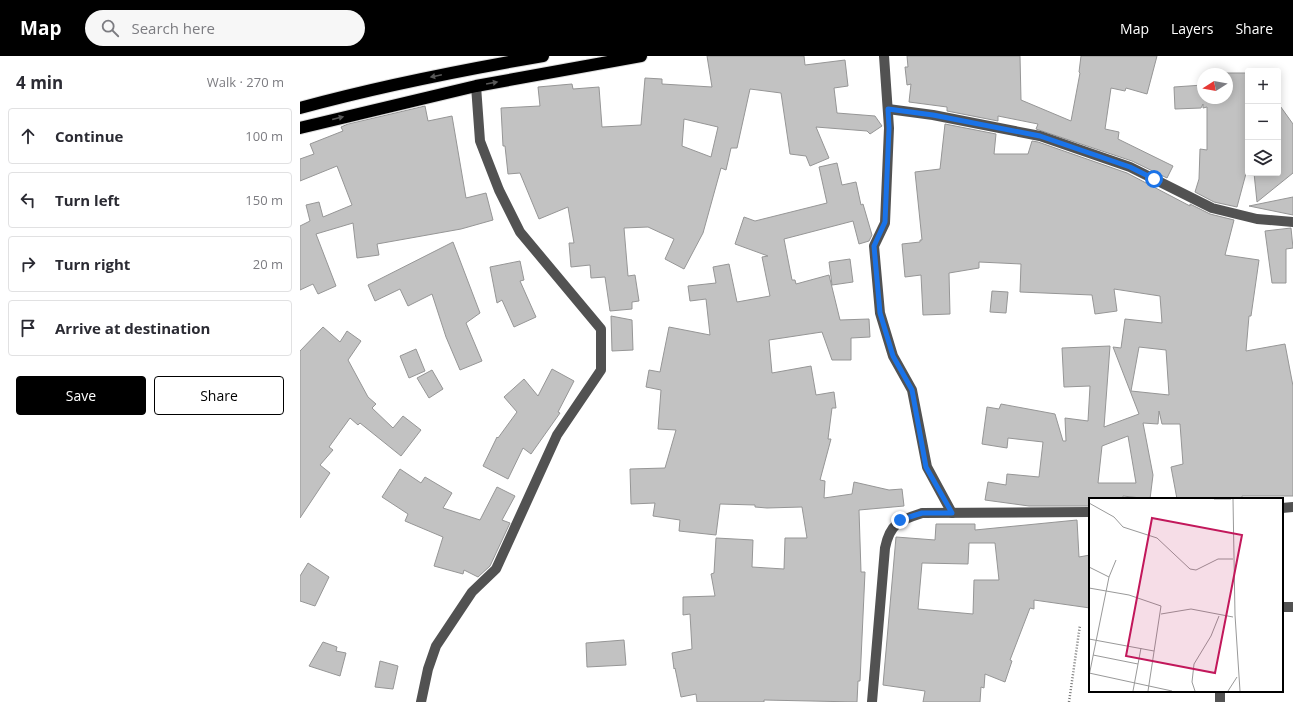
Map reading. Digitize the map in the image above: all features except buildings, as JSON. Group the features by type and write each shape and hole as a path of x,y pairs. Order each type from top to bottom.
{"highway":[{"path":"300,108 350,94 479,67 543,56"},
{"path":"300,128 476,86 641,56"}],"street":[{"path":"884,56 889,128 885,222 874,246 880,313 893,356 912,390 926,467 952,513"},
{"path":"421,702 428,669 436,646 472,592 496,569 557,435 601,370 601,329 520,232 499,190 480,141 476,86"},
{"path":"888,109 933,115 1040,136 1130,167 1212,208 1257,219 1293,222"},
{"path":"1283,508 1293,507"},
{"path":"872,702 888,533 900,520 922,513 1089,512"}],"path":[{"path":"1069,702 1080,625"}],"route":[{"path":"900,520 922,513 952,513 926,467 912,390 893,356 880,313 874,246 885,222 889,128 888,109 933,115 1040,136 1130,167 1154,179"}]}
